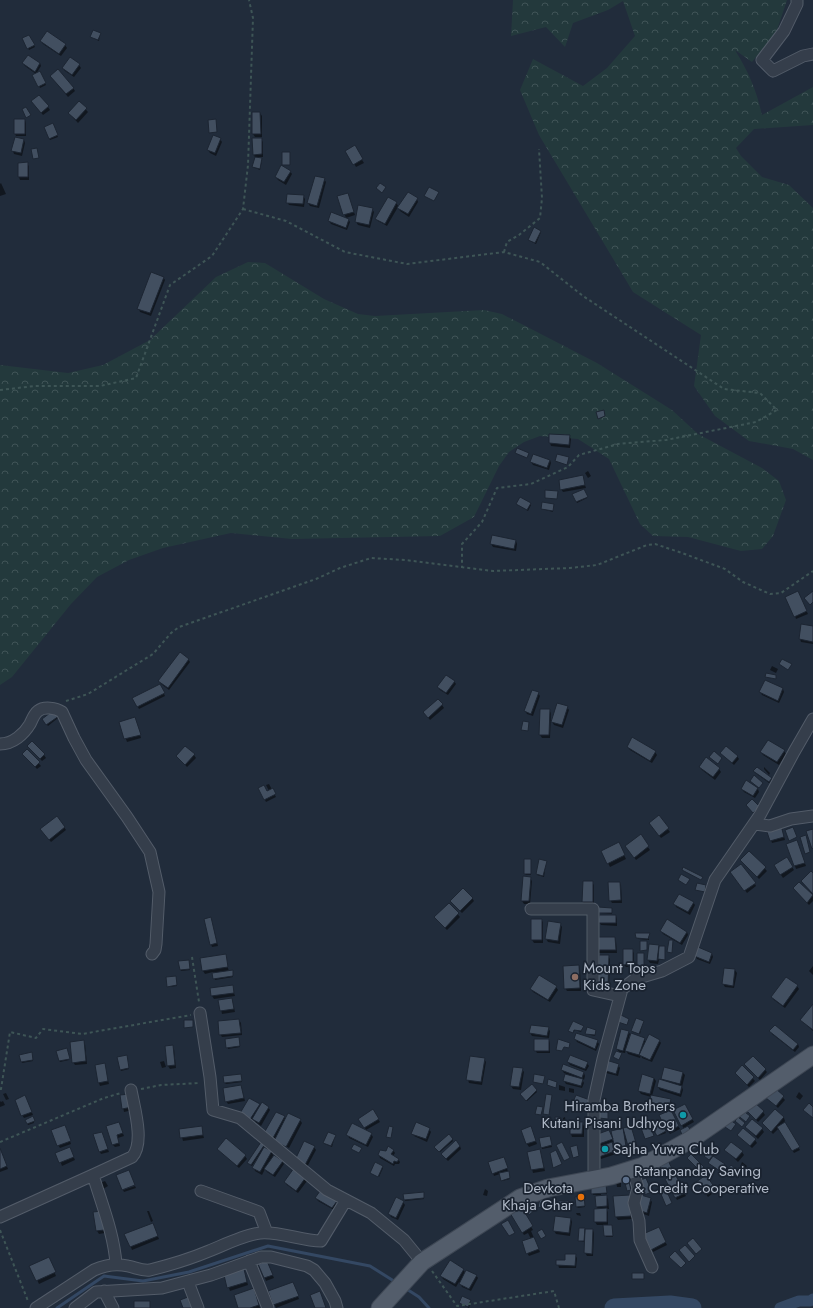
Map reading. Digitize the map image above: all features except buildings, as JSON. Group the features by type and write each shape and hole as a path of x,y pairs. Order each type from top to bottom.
{"main road":[{"path":"382,1305 423,1261 520,1198 548,1188 633,1170 643,1166 690,1140 813,1055"}],"street":[{"path":"797,0 797,4 784,31 762,60 773,71 803,56 813,54"},
{"path":"0,744 11,742 21,736 37,712 46,708 58,709 62,712 86,760 150,852 159,892 156,944 155,950 152,954"},
{"path":"594,1179 594,1100 603,1059 622,989 635,979 662,970 689,957 715,880 755,824 813,719"},
{"path":"755,824 770,826 791,819 813,816"},
{"path":"531,909 593,909 593,990 620,996"},
{"path":"200,1013 211,1082 213,1110 240,1118 327,1190 371,1213 404,1240 423,1261"},
{"path":"0,1217 93,1175 135,1154 138,1142 137,1120 131,1090"},
{"path":"633,1170 638,1188 634,1203 639,1221 640,1240 652,1267"},
{"path":"93,1175 111,1232 116,1264"},
{"path":"201,1191 259,1212 267,1233"},
{"path":"36,1308 104,1265 116,1264 129,1266 142,1271 150,1270 197,1256 259,1233 267,1233 311,1241 321,1241 346,1200"},
{"path":"75,1308 96,1292 162,1288 188,1282 250,1260 261,1257 271,1257 307,1266 314,1270 325,1283 335,1301 336,1308"},
{"path":"250,1260 268,1308"},
{"path":"188,1282 198,1308"},
{"path":"104,1291 113,1308"}],"path":[{"path":"0,390 34,386 100,386 136,378 170,285 212,256 243,209 248,165 253,26 253,18 249,0"},
{"path":"504,252 507,242 519,235 540,218 542,198 539,149"},
{"path":"243,209 286,221 345,252 407,264 504,252 540,262 583,296 724,389 760,393 777,410 756,422 666,440 618,444 579,455 568,467 531,484 497,488 482,522 462,544 462,568"},
{"path":"46,708 88,694 153,654 171,633 179,627 371,558 405,560 493,571 597,565 647,545 655,544 725,569 743,582 770,594 781,593 813,571"},
{"path":"0,1089 10,1032 36,1038 43,1029 82,1034 200,1013 192,957"},
{"path":"0,1142 104,1098 131,1090 211,1082"},
{"path":"0,1230 30,1308"},
{"path":"423,1261 457,1306 554,1291 559,1308"}],"green space":[{"path":"513,0 787,0 776,33 752,62 735,50 752,81 762,115 813,87 813,125 754,129 736,148 741,156 762,177 789,185 813,208 813,460 793,449 749,441 715,416 694,386 701,335 633,292 539,135 520,90 533,59 583,86 607,68 635,36 623,1 608,10 573,23 565,47 546,27 511,36"},
{"path":"248,262 265,263 324,299 358,314 375,316 484,310 502,314 597,363 672,410 698,434 762,468 779,481 786,500 773,536 762,549 741,551 688,537 653,536 640,524 609,459 578,439 540,436 524,442 509,452 499,466 474,517 440,536 292,539 231,533 163,548 129,560 97,577 71,604 12,677 0,685 0,365 68,373 103,365 150,340 216,277"}],"waterway":[{"path":"57,1308 104,1276 143,1281 189,1272 268,1246 370,1266 397,1283"},
{"path":"405,1288 419,1297 429,1308"},
{"path":"780,1308 799,1301 810,1301 813,1299"},
{"path":"614,1308 670,1305 692,1308"}],"place":[{"name":"Mount Tops Kids Zone","path":"575,977"},
{"name":"Hiramba Brothers Kutani Pisani Udhyog","path":"683,1115"},
{"name":"Sajha Yuwa Club","path":"605,1149"},
{"name":"Ratanpanday Saving & Credit Cooperative","path":"626,1180"},
{"name":"Devkota Khaja Ghar","path":"581,1197"}]}
